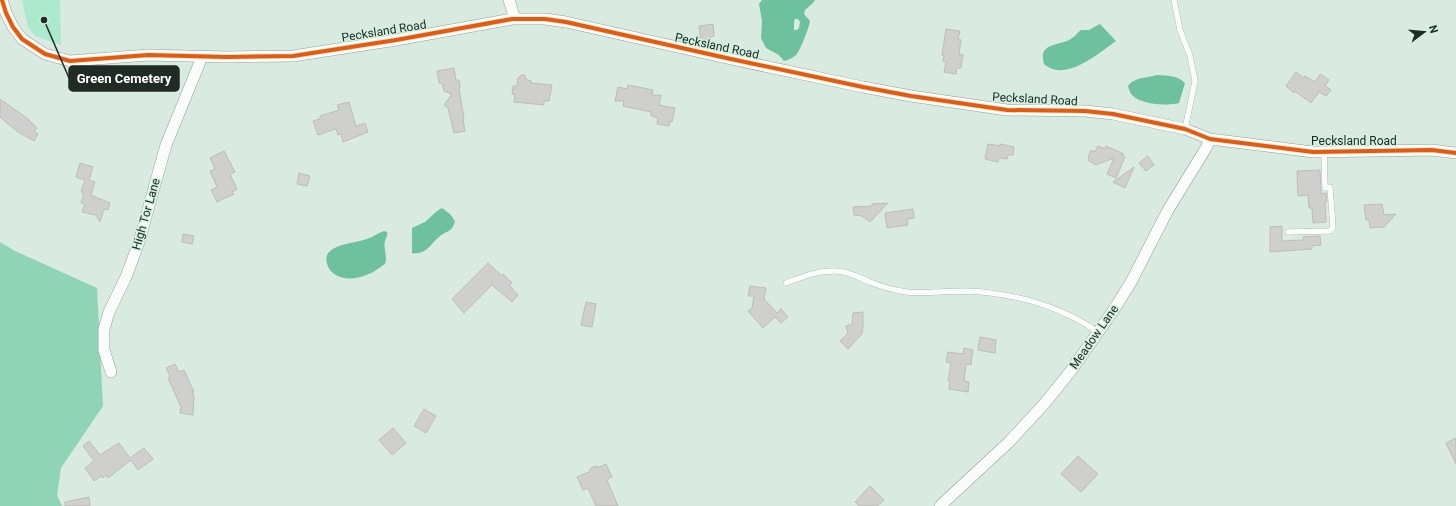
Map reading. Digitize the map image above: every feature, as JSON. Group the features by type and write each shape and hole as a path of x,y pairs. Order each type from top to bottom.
{"street":[{"name":"Pecksland Road","path":"2,0 6,13 13,27 22,39 45,54 70,61 142,55 293,56 396,40 512,19 530,18 566,22 731,59 910,96 1007,110 1077,111 1113,114 1185,129 1210,139 1312,152 1432,150 1456,152"},
{"path":"509,0 515,19"},
{"name":"High Tor Lane","path":"111,372 104,350 104,329 108,312 126,278 139,242 166,145 202,56"},
{"name":"Meadow Lane","path":"940,506 1009,442 1045,403 1070,372 1131,282 1168,210 1210,139"}],"lane":[{"path":"1174,0 1180,30 1190,56 1196,81 1185,129"},
{"path":"1288,232 1330,231 1332,228 1330,187 1325,188 1324,151"},
{"path":"786,283 824,271 837,271 848,273 883,287 906,292 971,292 1013,296 1029,300 1069,315 1098,332"}],"shaded area":[{"path":"22,0 60,0 61,45 35,36 28,27"},
{"path":"762,0 815,0 805,10 804,14 810,21 800,49 796,55 784,61 779,55 766,48 761,38 762,21 759,4","holes":["795,19 798,19 800,22 799,28 794,30"]},
{"path":"1100,24 1116,41 1101,52 1082,64 1072,68 1062,70 1052,69 1044,64 1044,52 1050,46 1071,39 1081,30 1089,30"},
{"path":"1157,75 1176,77 1185,83 1179,103 1148,103 1131,94 1128,86 1131,83 1137,79"},
{"path":"442,208 450,214 455,221 452,228 439,237 425,251 412,253 412,228 425,222"},
{"path":"384,231 387,232 385,239 385,264 371,273 361,277 343,278 333,273 327,264 326,258 328,253 342,245 367,239"},
{"path":"0,242 15,251 97,288 103,406 61,468 57,495 62,506 0,506"}],"building":[{"path":"713,24 714,36 710,37 711,39 701,41 699,26"},
{"path":"946,29 960,31 958,39 961,40 959,54 963,55 961,68 957,68 956,74 944,72 946,62 943,61 944,56 942,55"},
{"path":"454,68 456,80 459,80 465,131 454,133 448,108 444,105 452,94 444,91 442,83 439,83 437,71"},
{"path":"1296,72 1304,78 1305,76 1315,82 1320,74 1329,80 1325,86 1331,90 1326,96 1319,92 1311,103 1295,91 1294,93 1286,86"},
{"path":"521,75 524,75 527,80 531,81 531,83 552,85 549,101 544,101 544,105 514,102 515,95 512,94 513,86 517,86 518,78"},
{"path":"628,85 653,90 652,95 661,95 659,105 675,108 672,122 670,121 669,126 657,124 658,118 651,116 651,112 623,106 624,101 615,101 618,87 627,89"},
{"path":"0,99 28,119 37,128 34,131 38,134 34,141 18,132 0,117"},
{"path":"349,102 356,126 365,123 368,132 343,142 341,134 338,135 336,129 318,135 313,121 320,119 320,116 339,110 337,105"},
{"path":"988,144 1000,146 1000,144 1014,147 1013,155 1008,155 1007,159 999,158 998,162 985,159"},
{"path":"1098,146 1105,149 1106,146 1124,154 1121,155 1125,157 1116,178 1107,174 1114,158 1096,165 1089,161 1088,158 1091,150 1095,152"},
{"path":"224,151 235,172 230,174 237,189 232,192 234,194 217,202 211,190 217,187 210,171 215,169 210,158"},
{"path":"1148,156 1154,165 1146,171 1139,163"},
{"path":"80,163 93,167 89,180 95,182 91,195 110,203 108,210 104,209 100,222 96,215 82,212 85,204 81,203 83,192 81,192 85,180 76,177"},
{"path":"1134,167 1125,188 1113,182"},
{"path":"1320,170 1321,194 1326,193 1326,222 1313,223 1312,208 1309,208 1308,195 1298,196 1297,171"},
{"path":"299,173 310,176 307,186 297,184"},
{"path":"888,203 870,222 862,216 854,215 853,207"},
{"path":"1382,204 1384,215 1396,214 1384,227 1370,228 1369,220 1366,220 1364,205"},
{"path":"913,209 914,218 907,219 908,225 887,228 885,213"},
{"path":"1282,226 1282,241 1303,240 1303,237 1320,236 1321,245 1312,246 1312,249 1270,252 1270,227"},
{"path":"183,234 194,236 192,244 182,242"},
{"path":"488,263 512,283 509,285 518,295 512,302 492,285 464,313 452,299"},
{"path":"750,286 766,288 764,299 777,313 781,309 788,317 781,323 775,317 763,328 748,311 752,308 754,296 748,296"},
{"path":"586,302 596,304 592,327 581,325"},
{"path":"863,312 862,334 848,349 840,341 848,333 846,326 852,324 853,313"},
{"path":"980,337 996,340 995,353 978,350"},
{"path":"964,348 973,350 971,365 966,364 964,381 969,382 968,392 949,389 950,381 948,381 951,363 946,362 948,352 963,354"},
{"path":"175,364 179,372 184,370 194,392 192,392 194,396 193,415 180,413 181,407 168,378 170,376 166,368"},
{"path":"424,409 436,416 426,433 414,426"},
{"path":"393,428 406,443 392,455 379,440"},
{"path":"1456,438 1456,464 1446,443"},
{"path":"89,441 100,455 119,443 130,458 144,448 153,459 138,470 131,460 108,478 106,475 103,478 101,476 94,481 85,468 94,461 83,446"},
{"path":"1078,456 1098,474 1081,492 1061,474"},
{"path":"606,464 612,477 607,480 618,506 596,506 588,488 583,490 577,477 589,472 591,468 596,466 600,467"},
{"path":"870,486 884,500 877,506 859,506 855,502"},
{"path":"89,497 90,506 65,506 65,502"}],"cycle path":[{"path":"2,0 6,13 13,27 22,39 45,54 70,61 148,55 227,57 293,56 396,40 512,19 545,19 566,22 731,59 911,96 1007,110 1085,111 1113,114 1185,129 1210,139 1313,152 1432,150 1456,153"}],"place":[{"name":"Green Cemetery","path":"44,20"}]}
